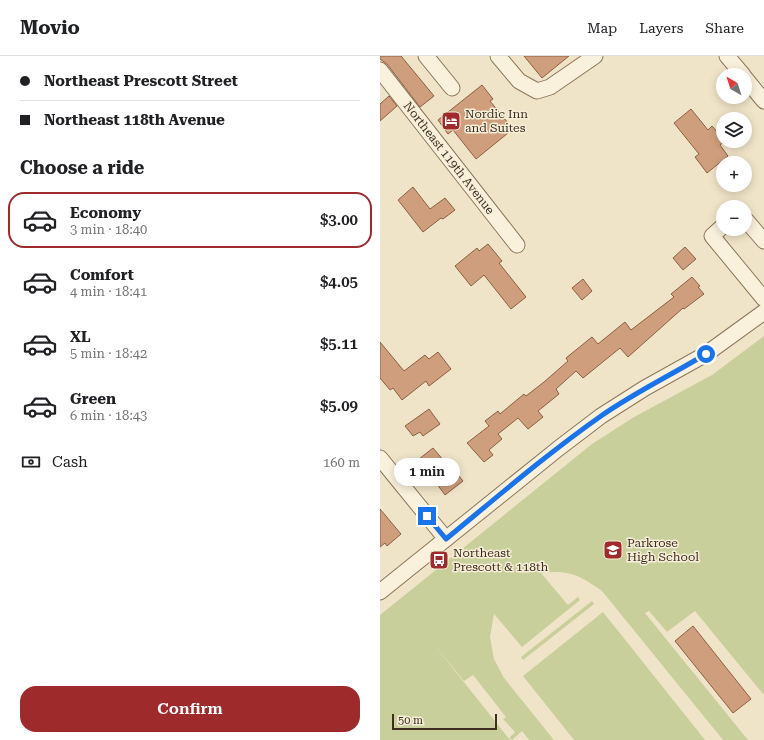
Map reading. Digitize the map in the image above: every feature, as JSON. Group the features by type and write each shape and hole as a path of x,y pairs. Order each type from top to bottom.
{"street":[{"path":"426,56 452,88"},
{"path":"498,56 519,81 537,91 550,87 595,56"},
{"path":"727,56 737,68"},
{"name":"Northeast 119th Avenue","path":"380,70 517,245"},
{"path":"752,86 764,101"},
{"path":"752,227 764,241"},
{"path":"716,232 712,236 764,299"},
{"path":"380,592 601,416 645,388 711,351 764,312"},
{"path":"380,458 446,539"}],"green space":[{"name":"Parkrose High School","path":"764,336 764,693 763,694 695,611 667,632 649,611 645,613 748,740 723,740 602,591 588,581 574,575 551,572 541,573 568,605 578,597 580,600 522,647 494,614 490,637 494,659 504,678 554,740 529,740 522,731 512,740 509,738 515,732 503,719 506,717 473,675 464,681 432,642 510,740 380,740 380,615 592,444 634,417 712,375"},
{"path":"592,601 594,604 523,660 521,657"},
{"path":"603,612 705,740 574,740 523,676"}],"building":[{"path":"380,56 401,56 434,96 420,107 387,64 380,59"},
{"path":"524,56 569,56 542,78"},
{"path":"482,85 493,99 490,101 513,129 476,159 453,130 448,134 438,120"},
{"path":"389,96 397,106 380,121 380,104"},
{"path":"691,109 708,130 712,126 716,131 716,148 722,148 728,156 716,156 716,166 707,173 695,157 699,154 674,123"},
{"path":"413,187 430,209 445,198 455,210 443,219 441,218 423,232 398,200"},
{"path":"488,244 502,261 499,263 526,297 511,309 484,275 471,286 455,266 477,248 479,251"},
{"path":"685,247 696,259 683,270 673,258"},
{"path":"692,277 700,286 698,287 704,294 684,309 683,308 628,357 620,348 583,378 576,371 556,389 559,394 538,411 543,417 528,429 518,418 498,434 502,439 489,450 493,455 484,462 467,443 489,426 485,421 498,411 500,414 524,394 526,396 544,382 568,361 566,358 592,337 598,344 625,322 631,330 674,297 671,294"},
{"path":"583,279 592,291 582,300 572,288"},
{"path":"380,342 404,371 425,355 429,359 438,352 451,369 429,386 426,381 402,400 393,388 390,390 380,378"},
{"path":"429,409 440,424 423,436 420,432 413,436 405,426"},
{"path":"433,448 450,468 451,466 463,481 445,495 434,480 436,479 419,459"},
{"path":"380,509 401,534 387,546 385,543 380,547"},
{"path":"693,626 751,699 733,713 675,641"}],"place":[{"name":"Nordic Inn and Suites","path":"451,121"},
{"name":"Parkrose High School","path":"613,550"},
{"name":"Northeast Prescott & 118th","path":"439,560"}],"route":[{"path":"427,516 446,539 601,416 645,388 706,354"}]}
